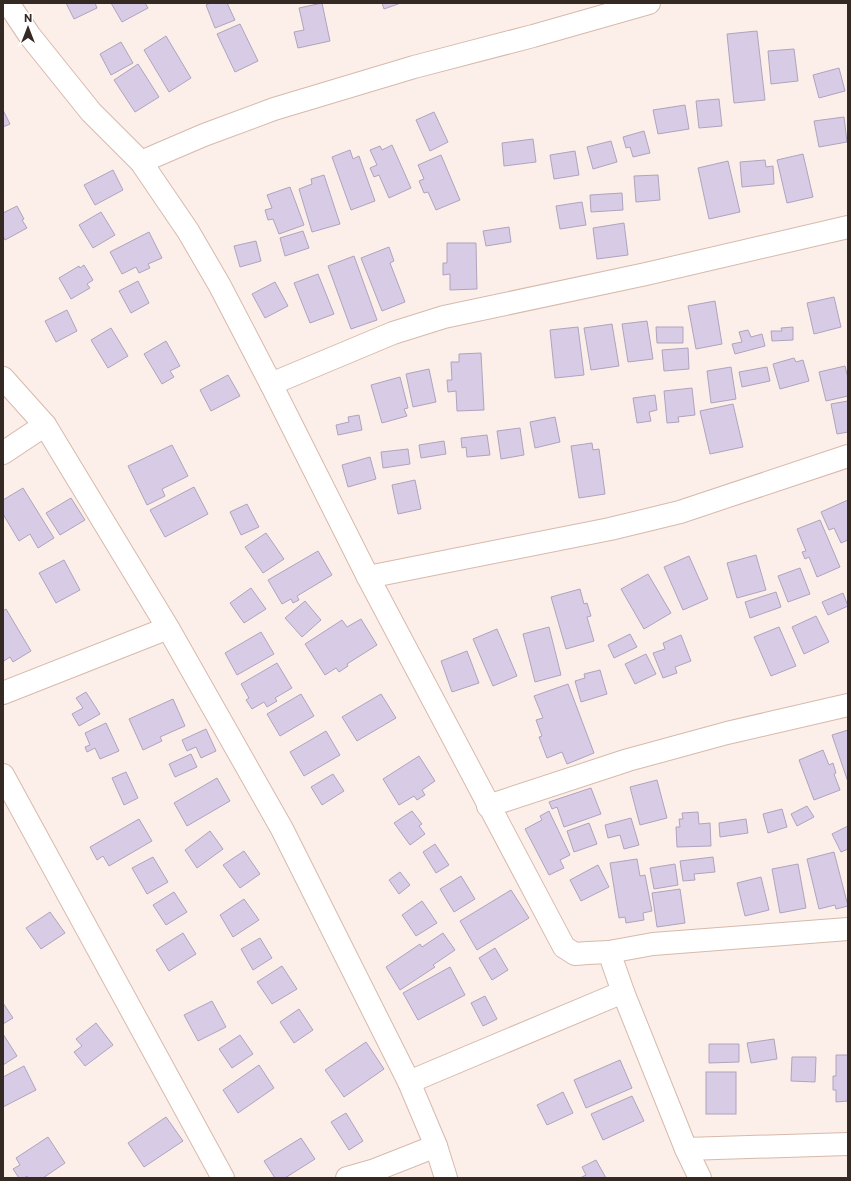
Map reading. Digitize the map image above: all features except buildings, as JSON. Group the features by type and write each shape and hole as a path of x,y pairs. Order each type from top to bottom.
{"street":[{"path":"8,3 30,36 91,112 141,162 188,230 220,286 368,577 564,947 575,954 609,952 653,944 848,929"},
{"path":"141,162 204,135 274,109 414,67 533,36 649,3"},
{"path":"271,384 393,333 444,316 646,274 848,227"},
{"path":"3,378 45,425 168,628 282,829 409,1082 436,1146 446,1178"},
{"path":"3,453 45,425"},
{"path":"368,577 610,529 680,512 848,456"},
{"path":"3,693 168,628"},
{"path":"488,806 628,760 727,733 848,705"},
{"path":"3,775 223,1178"},
{"path":"609,952 623,992 686,1149 700,1178"},
{"path":"409,1082 623,992"},
{"path":"686,1149 848,1144"},
{"path":"347,1178 375,1170 436,1146"}]}
